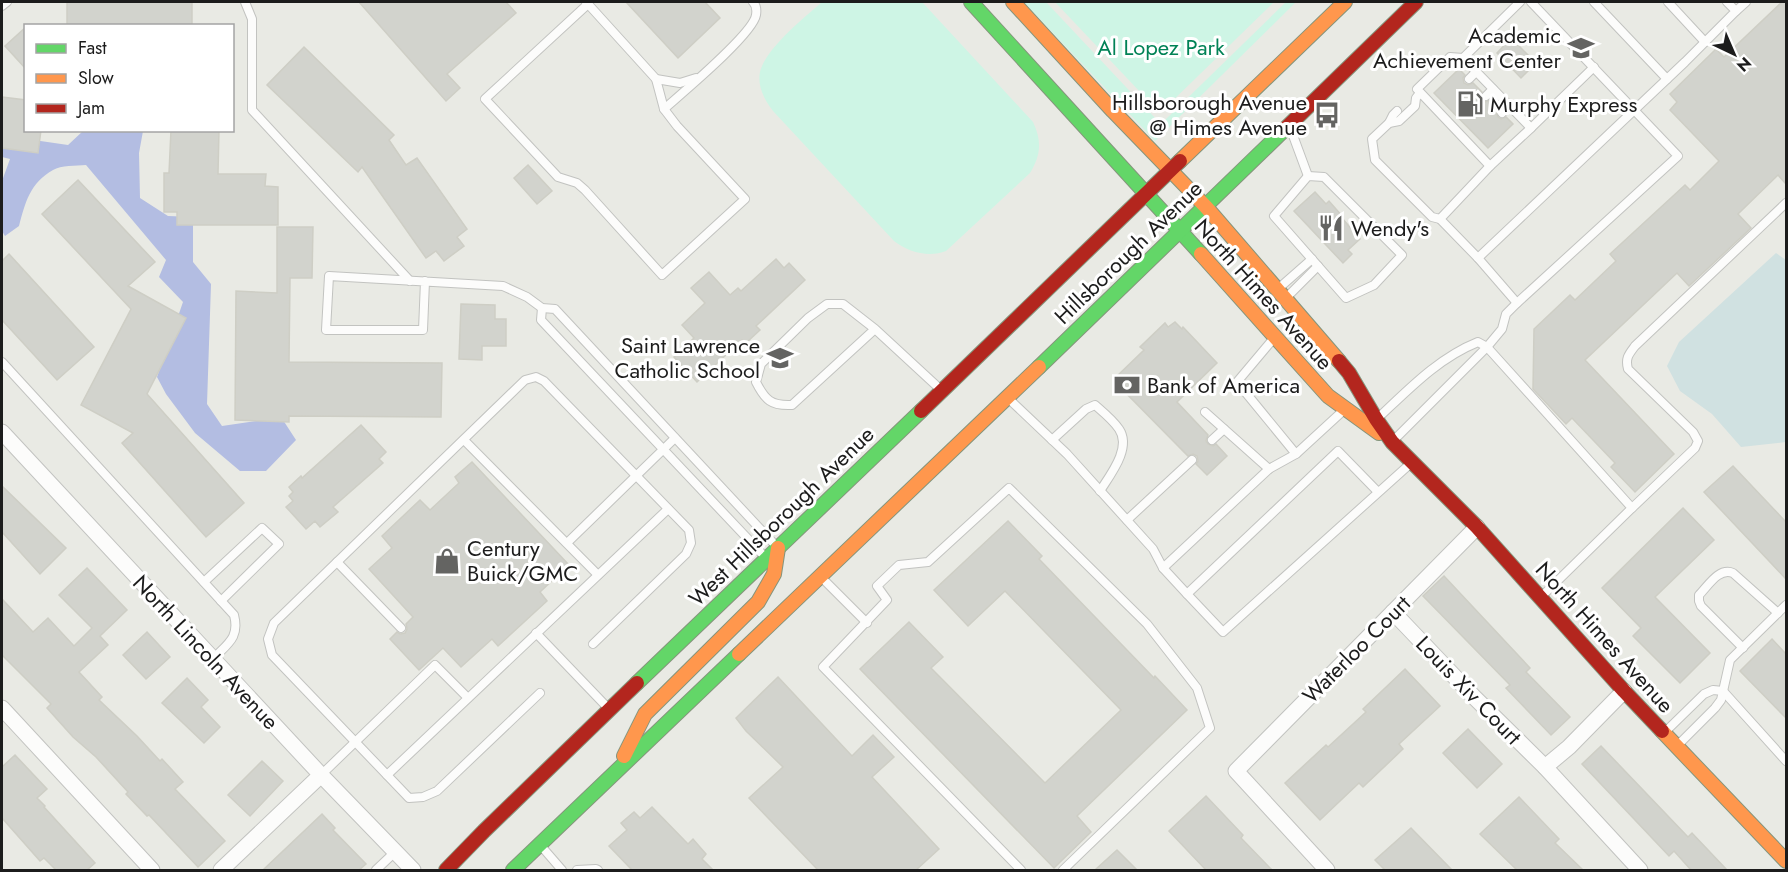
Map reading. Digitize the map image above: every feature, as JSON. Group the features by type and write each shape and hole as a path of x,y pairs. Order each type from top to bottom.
{"main road":[{"name":"North Himes Avenue","path":"971,2 1328,396 1373,423 1477,527 1624,691 1786,861"},
{"name":"North Himes Avenue","path":"1013,2 1113,111 1206,207 1349,373 1367,403 1373,423"},
{"name":"Hillsborough Avenue","path":"1146,193 1345,2"},
{"name":"Hillsborough Avenue","path":"820,576 1206,207 1416,2"},
{"name":"West Hillsborough Avenue","path":"446,870 1146,193"},
{"path":"617,772 645,714 758,602 774,574 778,548"},
{"path":"513,870 820,576"}],"street":[{"name":"North Lincoln Avenue","path":"2,432 321,775 413,870"},
{"name":"Waterloo Court","path":"1327,870 1236,771 1477,527"},
{"name":"Louis Xiv Court","path":"1393,612 1545,767 1640,870"},
{"path":"1545,767 1569,747 1624,691"},
{"path":"2,708 152,870"},
{"path":"221,870 321,775"}],"lane":[{"path":"2,6 7,2"},
{"path":"245,2 252,19 252,110 410,280"},
{"path":"1463,58 1520,2"},
{"path":"1392,442 1486,347 1502,329 1506,314 1517,303 1678,156 1531,2"},
{"path":"1594,2 1667,79"},
{"path":"1668,2 1705,42"},
{"path":"1727,2 1736,11"},
{"path":"1478,258 1746,2"},
{"path":"587,3 656,79 664,109 745,199 662,274 585,190 577,183 558,177 485,99 587,3"},
{"path":"664,109 738,42 756,16 756,3"},
{"path":"1389,123 1399,122 1415,106 1417,89 1450,57 1463,58 1531,128"},
{"path":"1440,219 1490,166 1594,67"},
{"path":"1469,79 1476,72"},
{"path":"656,79 680,83 700,76"},
{"path":"1486,96 1494,89"},
{"path":"1415,97 1436,110 1490,166"},
{"path":"1436,110 1444,103"},
{"path":"1502,112 1509,105"},
{"path":"1397,111 1389,123 1372,139 1376,160 1432,217 1440,219 1517,303"},
{"path":"1454,128 1461,120"},
{"path":"1289,124 1308,176"},
{"path":"1469,144 1477,136"},
{"path":"1308,176 1324,177 1402,255 1374,285 1346,298 1274,216 1308,176"},
{"path":"1540,598 1695,448 1698,441 1693,432 1628,369 1626,361 1628,355 1786,203"},
{"path":"1281,294 1312,259"},
{"path":"1281,294 1318,267"},
{"path":"425,281 423,330 326,330 329,276 410,280 503,286 527,297 542,308 555,309 778,548"},
{"path":"874,329 792,405 777,406 764,397 756,382 761,364 808,318 828,304 843,304 874,329 941,390"},
{"path":"542,308 541,320 767,559"},
{"path":"1275,337 1237,382 1296,454"},
{"path":"1373,423 1432,368 1459,349 1478,342 1486,347 1632,508"},
{"path":"2,362 234,615 237,628 233,638 213,659"},
{"path":"540,693 437,791 423,798 409,798 272,656 268,639 274,623 525,380 536,377 544,381 689,530 691,543 686,554 593,644"},
{"path":"1007,397 1052,440 1127,520 1153,549 1163,568 1223,632 1411,463"},
{"path":"1163,568 1269,470 1296,454 1345,408 1367,403"},
{"path":"1052,440 1086,409 1095,405 1120,430 1122,445 1119,460 1100,491"},
{"path":"1205,412 1269,470"},
{"path":"1212,440 1224,429"},
{"path":"567,543 675,438"},
{"path":"464,440 598,574"},
{"path":"1187,594 1338,451 1378,492"},
{"path":"1127,520 1192,460"},
{"path":"1021,870 824,667 887,600 877,586 899,565 928,562 1009,488 1147,624 1197,688 1210,728 1063,870"},
{"path":"387,775 668,508"},
{"path":"204,582 262,528 279,544 221,601"},
{"path":"338,562 401,628"},
{"path":"1743,648 1701,606 1699,601 1699,595 1721,572 1733,573 1779,613"},
{"path":"820,576 867,623"},
{"path":"1676,746 1715,708 1723,691 1730,660 1786,605"},
{"path":"536,633 610,710"},
{"path":"321,775 433,662 468,698"},
{"path":"1664,733 1704,694 1713,690 1723,691 1786,761"},
{"path":"540,845 562,870"},
{"path":"376,870 395,852"},
{"path":"577,870 596,868 598,870"}],"shaded area":[{"path":"1776,253 1786,260 1786,442 1741,447 1712,414 1680,391 1667,366 1679,342"}],"green space":[{"path":"822,2 922,2 1033,122 1038,135 1039,148 1030,173 946,251 933,254 919,253 894,241 773,111 765,98 759,77 764,63 786,34"},
{"path":"1024,2 1046,2 1157,120 1162,121 1286,2 1296,2 1155,141"},
{"name":"Al Lopez Park","path":"1055,2 1274,2 1160,113"}],"water":[{"path":"82,132 143,132 139,153 140,198 168,216 193,217 193,262 211,284 207,404 222,426 256,421 274,415 283,420 296,440 266,471 240,471 195,433 166,394 157,377 183,302 159,277 166,260 86,165 60,167 45,175 30,194 19,226 5,236 2,231 2,181 10,159 2,157 2,138 13,137 68,145"}],"building":[{"path":"67,2 192,2 192,24 67,24"},
{"path":"359,2 506,2 516,13 447,74 460,88 446,101"},
{"path":"626,2 705,2 720,18 678,58"},
{"path":"1782,2 1786,2 1786,184 1778,175 1738,214 1751,228 1689,286 1677,273 1585,360 1674,454 1635,492 1611,467 1615,463 1572,418 1566,424 1533,389 1534,329 1570,295 1575,300 1616,261 1610,254 1685,185 1690,190 1719,161 1670,110 1677,102 1670,94 1716,49 1724,57"},
{"path":"24,29 24,67 5,46"},
{"path":"1511,38 1536,63 1521,78 1497,53"},
{"path":"304,47 394,135 389,140 406,165 417,158 467,229 457,237 464,246 444,261 436,251 426,258 362,167 358,172 267,85"},
{"path":"1459,69 1465,75 1464,83 1468,85 1473,83 1482,92 1481,100 1485,102 1490,100 1498,109 1496,112 1498,117 1501,119 1506,117 1513,124 1488,148 1434,93"},
{"path":"2,97 24,100 24,132 41,132 38,153 2,148"},
{"path":"171,132 219,132 218,174 266,174 265,186 278,187 278,225 177,225 177,212 164,212 164,173 169,173"},
{"path":"528,165 552,191 537,204 514,178"},
{"path":"78,180 155,262 128,286 186,318 147,394 244,503 206,537 122,443 133,433 81,405 131,309 42,214"},
{"name":"Wendy's","path":"1315,192 1326,204 1329,201 1360,239 1348,250 1352,254 1343,263 1294,211"},
{"path":"277,227 313,227 312,278 290,278 289,362 442,363 441,417 289,416 289,422 235,420 236,291 277,293"},
{"path":"9,254 94,347 57,380 2,320 2,261"},
{"path":"776,259 784,268 789,263 805,280 756,326 760,330 745,344 742,340 697,382 674,357 694,338 682,325 705,303 691,288 709,272 730,295 738,288 741,291"},
{"path":"461,304 495,305 495,319 506,319 506,346 482,346 482,360 459,359"},
{"path":"1175,322 1182,329 1183,327 1217,363 1177,402 1208,435 1206,441 1208,444 1213,446 1216,444 1227,456 1207,475 1196,464 1197,456 1193,454 1188,456 1121,388 1124,386 1116,377 1144,350 1140,347 1165,323 1168,327"},
{"path":"361,425 386,452 379,459 383,463 333,507 338,512 320,527 315,521 306,529 286,507 293,501 289,496 293,492 289,487"},
{"path":"472,462 569,565 540,592 547,601 498,646 492,639 461,667 443,648 419,670 390,639 397,632 405,633 406,624 413,617 369,569 392,548 382,536 420,500 430,510 459,483 455,477"},
{"path":"1733,466 1786,522 1786,579 1704,492"},
{"path":"2,486 66,548 40,574 2,532"},
{"path":"1683,508 1714,540 1655,597 1710,653 1680,683 1633,636 1641,628 1602,588"},
{"path":"1008,521 1042,556 1039,559 1187,710 1077,816 1091,832 1054,868 860,669 909,622 943,657 931,668 1045,783 1121,710 1005,591 968,626 934,590"},
{"path":"87,568 127,610 100,636 108,645 79,672 102,697 99,700 183,782 175,789 225,841 198,867 126,794 128,792 96,757 73,737 47,708 51,704 2,655 2,599 33,632 48,618 74,646 92,628 59,595"},
{"path":"1444,576 1530,668 1526,672 1570,717 1551,735 1506,688 1510,685 1423,596"},
{"path":"147,632 170,657 146,679 123,655"},
{"path":"1772,639 1786,654 1786,718 1740,671"},
{"path":"1405,669 1440,706 1399,744 1403,749 1363,787 1359,783 1320,820 1285,783 1366,712 1363,709"},
{"path":"778,677 852,756 873,735 894,757 872,777 939,849 916,870 818,870 749,798 783,767 736,718"},
{"path":"187,678 208,700 201,707 220,727 204,743 162,703"},
{"path":"1468,729 1502,764 1477,788 1443,753"},
{"path":"1601,746 1688,837 1692,833 1727,870 1691,870 1674,851 1669,856 1582,764"},
{"path":"15,755 47,789 37,798 95,863 87,870 56,870 44,858 40,861 2,818 2,767"},
{"path":"262,761 283,781 250,816 228,795"},
{"path":"1206,796 1243,835 1241,838 1272,870 1206,870 1169,831"},
{"path":"1519,797 1559,839 1555,843 1583,870 1517,870 1480,834"},
{"path":"652,807 688,844 693,839 706,854 702,859 713,870 632,870 609,846 627,830 621,823 634,812 640,818"},
{"path":"322,814 335,828 333,830 366,864 359,870 263,870"},
{"path":"1411,828 1452,870 1385,870 1375,860"},
{"path":"1117,850 1137,870 1095,870"}],"traffic: fast":[{"path":"971,2 1201,254"},
{"path":"1039,367 1284,130"},
{"path":"637,683 921,411"},
{"path":"513,870 739,654"}],"traffic: slow":[{"path":"1013,2 1113,111 1206,207 1339,361"},
{"path":"1180,161 1345,2"},
{"path":"1201,254 1328,396 1379,433"},
{"path":"739,654 1039,367"},
{"path":"624,756 645,714 758,602 774,574 778,548"},
{"path":"1662,731 1786,861"}],"traffic: jam":[{"path":"1284,130 1416,2"},
{"path":"921,411 1180,161"},
{"path":"1339,361 1392,442 1477,527 1662,731"},
{"path":"446,870 637,683"}],"place":[{"name":"Academic Achievement Center","path":"1581,48"},
{"name":"Murphy Express","path":"1470,104"},
{"name":"Hillsborough Avenue @ Himes Avenue","path":"1327,115"},
{"name":"Wendy's","path":"1331,228"},
{"name":"Saint Lawrence Catholic School","path":"780,358"},
{"name":"Bank of America","path":"1127,385"},
{"name":"Century Buick/GMC","path":"447,561"}]}
